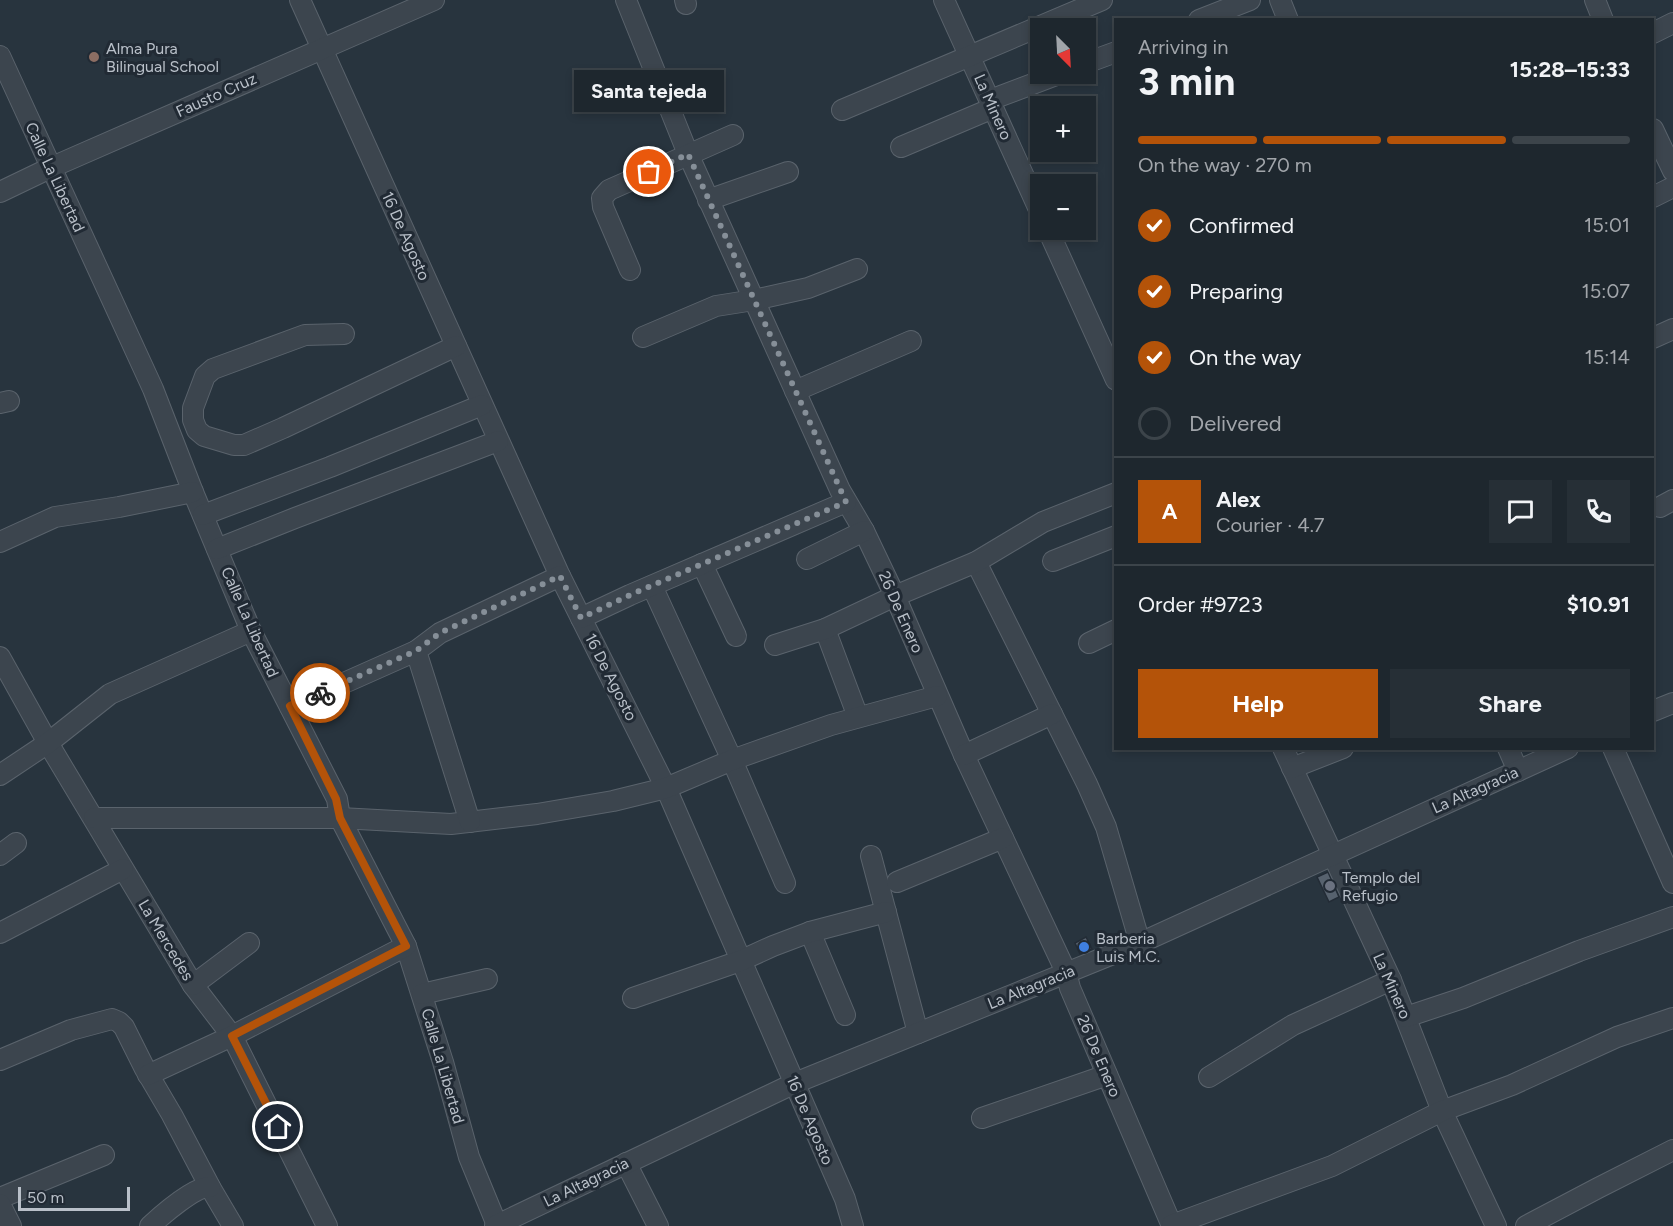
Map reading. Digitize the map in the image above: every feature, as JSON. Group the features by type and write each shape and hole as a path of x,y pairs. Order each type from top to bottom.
{"street":[{"name":"16 De Agosto","path":"300,0 560,576 666,788 845,1199 853,1226"},
{"name":"Fausto Cruz","path":"0,192 434,0"},
{"name":"26 De Enero","path":"626,0 708,201 846,502 864,531 895,596 937,696 1066,972 1070,988 1167,1224"},
{"path":"1204,18 1250,0"},
{"path":"1280,0 1287,18"},
{"path":"1594,0 1602,18"},
{"name":"La Minero","path":"947,1 1030,190"},
{"path":"842,110 970,57 1093,2"},
{"path":"1654,32 1673,23"},
{"path":"1096,59 1114,52"},
{"name":"Calle La Libertad","path":"0,56 153,389 251,631 336,799 340,818 406,946 443,1062 469,1157 496,1226"},
{"path":"901,147 1036,84"},
{"path":"1654,131 1673,171"},
{"path":"630,270 603,207 602,198 609,190 733,135"},
{"path":"708,201 789,172"},
{"path":"1654,196 1673,187"},
{"path":"1053,240 1114,376"},
{"path":"643,337 716,306 808,288 857,269"},
{"path":"1654,338 1673,329"},
{"path":"344,334 305,334 213,369 205,376 193,408 193,420 197,430 204,436 234,445 244,445 456,346"},
{"path":"795,391 911,341"},
{"path":"203,515 330,467 482,405"},
{"path":"217,549 498,441"},
{"path":"0,542 55,517 193,492"},
{"path":"775,645 825,629 976,562 1043,522 1114,494"},
{"path":"581,618 846,502"},
{"path":"807,559 864,531"},
{"path":"1053,561 1114,537"},
{"path":"976,562 1087,784 1106,827 1140,943"},
{"path":"702,564 736,636"},
{"path":"290,706 416,651 440,633 560,576"},
{"path":"652,586 732,760 785,883"},
{"path":"825,629 858,717"},
{"path":"0,775 48,743 110,694 251,631"},
{"path":"1089,643 1114,631"},
{"path":"416,651 470,822"},
{"name":"La Mercedes","path":"0,657 48,743 193,985 232,1036 327,1226"},
{"path":"94,818 340,818 451,824 537,814 613,801 666,788 732,760 858,717 937,696"},
{"path":"1654,711 1673,703"},
{"path":"964,755 1052,714"},
{"name":"La Minero","path":"1284,750 1391,980 1442,1111 1497,1226"},
{"path":"1292,768 1338,750"},
{"path":"1509,750 1518,771"},
{"name":"La Altagracia","path":"496,1226 795,1083 1140,943 1564,750"},
{"path":"1614,750 1673,883"},
{"path":"897,882 1003,838"},
{"path":"871,856 918,1033"},
{"path":"0,933 123,869"},
{"path":"633,998 740,961 810,932 886,912"},
{"path":"1406,1017 1463,998 1579,951 1673,917"},
{"path":"810,932 845,1016"},
{"path":"193,985 249,943"},
{"path":"148,1075 232,1036 406,946"},
{"path":"422,994 488,979"},
{"path":"1209,1077 1293,1025 1391,980"},
{"path":"1167,1224 1332,1166 1442,1111 1512,1085 1617,1037 1673,1018"},
{"path":"0,1060 71,1030 112,1019 119,1022 124,1027 148,1075 233,1226"},
{"path":"982,1118 1107,1076"},
{"path":"1526,1226 1673,1150"},
{"path":"0,1198 104,1155"},
{"path":"626,1163 658,1226"},
{"path":"150,1226 170,1208 202,1187 210,1187"},
{"path":"0,1204 11,1226"}],"building":[{"name":"Templo del Refugio","path":"1328,872 1339,897 1329,902 1317,877"},
{"name":"Barberia Luis M.C.","path":"1086,937 1092,949 1080,954 1075,943"}],"way so far":[{"path":"320,693 416,651 440,633 560,576 581,618 846,502 688,154 649,172"}],"place":[{"name":"Alma Pura Bilingual School","path":"94,57"},
{"name":"Santa tejeda","path":"649,172"},
{"name":"Templo del Refugio","path":"1330,886"},
{"name":"Barberia Luis M.C.","path":"1084,947"}],"route":[{"path":"278,1127 232,1036 406,946 340,818 336,799 290,706 320,693"}]}
